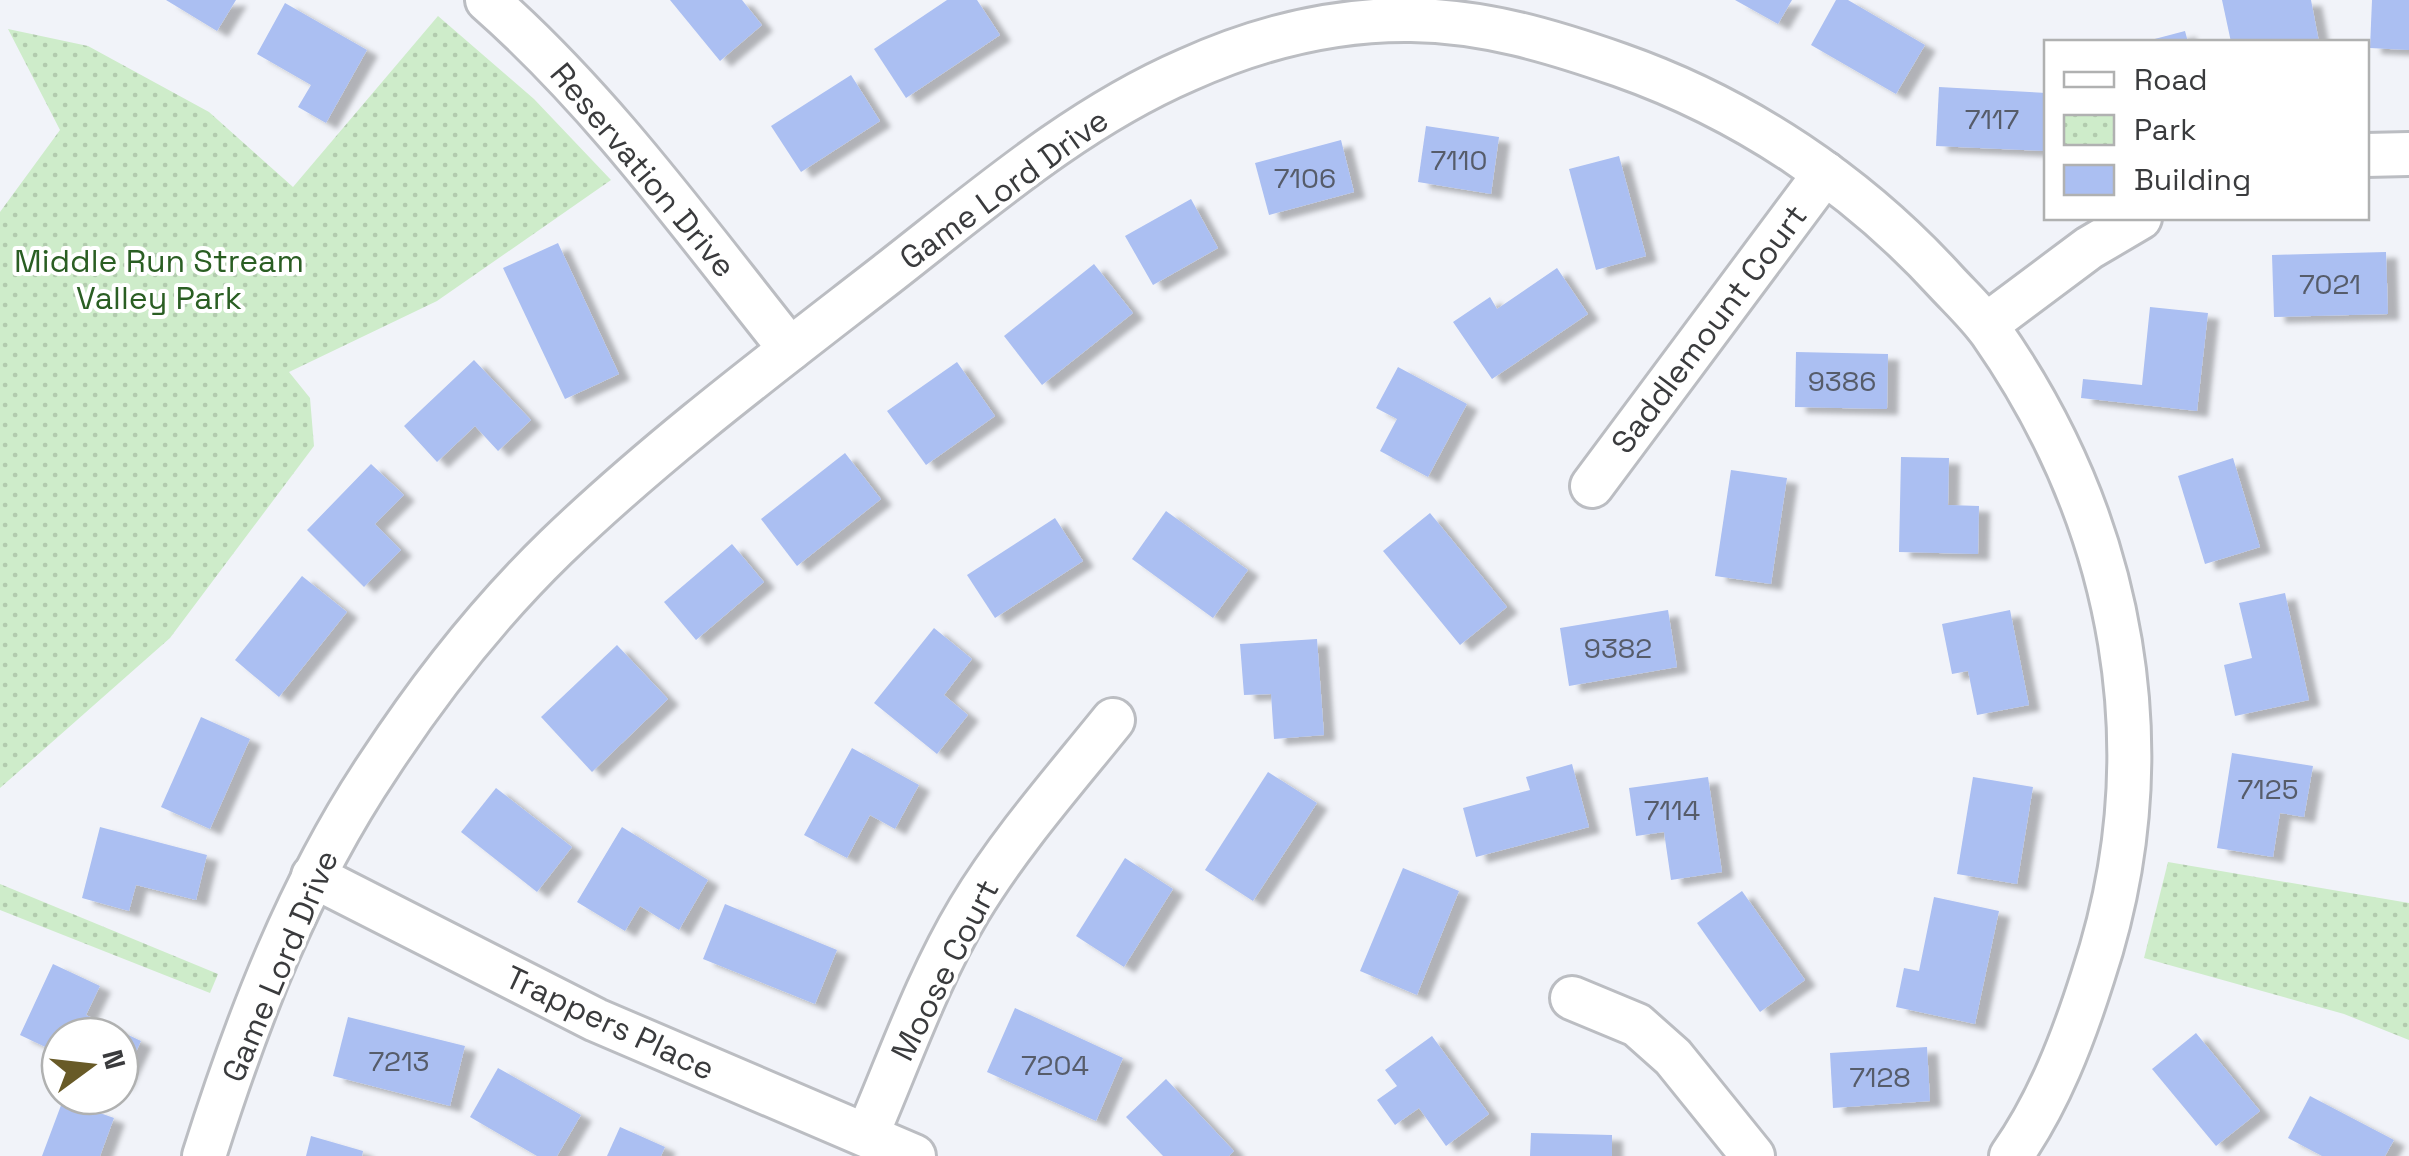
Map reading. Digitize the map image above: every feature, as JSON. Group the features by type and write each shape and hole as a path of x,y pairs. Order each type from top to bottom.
{"street":[{"name":"Reservation Drive","path":"487,0 567,76 614,129 790,349"},
{"name":"Game Lord Drive","path":"204,1156 278,953 314,876 382,759 436,683 551,552 620,489 790,349 1030,162 1098,118 1187,70 1233,52 1318,27 1389,20 1450,21 1540,37 1646,74 1756,127 1825,173 1923,256 1986,325 2051,434 2090,519 2117,616 2130,721 2127,827 2108,931 2031,1149"},
{"path":"2369,155 2409,154"},
{"name":"Saddlemount Court","path":"1592,486 1825,173"},
{"path":"1986,325 2089,248 2137,220"},
{"name":"Moose Court","path":"867,1135 967,912 1006,853 1113,720"},
{"name":"Trappers Place","path":"314,876 596,1020 914,1156"},
{"path":"1572,998 1637,1025 1673,1057 1753,1156"}],"green space":[{"name":"Middle Run Stream Valley Park","path":"438,16 534,99 611,180 437,301 289,372 310,398 314,446 170,638 0,788 0,212 60,130 8,29 88,46 209,112 293,187"},
{"path":"2168,862 2409,903 2409,1040 2344,1014 2144,958"},
{"path":"0,884 218,974 210,993 0,910"}],"building":[{"path":"166,0 236,0 217,31"},
{"path":"670,0 742,0 762,25 720,61"},
{"path":"947,0 977,0 1000,35 906,98 874,49"},
{"path":"1735,0 1792,0 1778,24"},
{"path":"1836,0 1848,0 1925,45 1896,94 1811,45"},
{"path":"2222,0 2311,0 2319,40 2231,40"},
{"path":"2372,0 2409,0 2409,50 2370,48"},
{"path":"285,3 367,50 326,123 298,107 311,85 257,54"},
{"path":"2185,31 2187,40 2151,40"},
{"path":"851,75 880,121 801,172 771,126"},
{"path":"1939,87 2044,93 2044,151 1936,146"},
{"path":"1426,126 1499,137 1491,194 1418,182"},
{"path":"1341,140 1354,192 1269,215 1255,163"},
{"path":"1619,156 1646,256 1596,270 1569,169"},
{"path":"1191,199 1218,248 1153,285 1125,236"},
{"path":"558,243 619,374 565,399 503,268"},
{"path":"2386,252 2388,314 2274,317 2272,255"},
{"path":"1094,264 1133,313 1042,385 1004,336"},
{"path":"1557,268 1588,314 1492,379 1453,322 1490,297 1497,309"},
{"path":"2150,307 2208,313 2197,411 2081,398 2083,379 2142,385"},
{"path":"1796,352 1888,354 1887,409 1795,407"},
{"path":"474,360 531,420 498,451 475,426 437,462 404,426"},
{"path":"957,362 995,416 926,465 887,411"},
{"path":"1398,367 1467,404 1428,477 1380,451 1397,419 1376,408"},
{"path":"845,453 881,499 797,566 761,519"},
{"path":"1901,457 1949,458 1948,505 1979,506 1978,554 1899,552"},
{"path":"2233,458 2260,547 2205,564 2178,476"},
{"path":"371,464 404,495 375,524 401,550 364,587 307,530"},
{"path":"1731,470 1787,478 1771,584 1715,576"},
{"path":"1166,511 1248,570 1213,618 1132,559"},
{"path":"1430,513 1507,607 1460,645 1383,551"},
{"path":"1055,518 1083,561 995,618 967,575"},
{"path":"732,544 764,582 696,640 664,602"},
{"path":"302,576 347,612 279,697 235,660"},
{"path":"2285,593 2309,700 2235,716 2224,665 2252,658 2239,603"},
{"path":"1668,610 1677,667 1569,686 1560,628"},
{"path":"2010,610 2029,705 1977,715 1968,671 1952,674 1942,624"},
{"path":"934,628 972,659 944,695 968,715 937,754 874,703"},
{"path":"1317,639 1324,735 1274,739 1271,694 1244,695 1240,644"},
{"path":"617,645 668,699 592,772 541,717"},
{"path":"201,717 250,739 210,829 161,807"},
{"path":"852,748 919,785 895,829 870,815 847,858 804,835"},
{"path":"2232,753 2313,766 2304,817 2280,813 2273,857 2217,848"},
{"path":"1572,764 1589,827 1476,857 1463,808 1530,790 1526,777"},
{"path":"1268,772 1317,803 1253,901 1205,870"},
{"path":"1708,777 1722,872 1671,880 1664,832 1636,836 1629,788"},
{"path":"1973,777 2033,787 2017,884 1957,874"},
{"path":"496,788 572,847 537,892 461,832"},
{"path":"100,827 207,855 196,900 136,885 129,911 82,898"},
{"path":"622,827 708,880 679,930 640,906 625,931 577,902"},
{"path":"1125,858 1173,889 1124,967 1076,936"},
{"path":"1403,868 1459,891 1417,995 1360,971"},
{"path":"1742,891 1805,980 1760,1012 1697,923"},
{"path":"1934,897 1999,911 1975,1024 1896,1007 1904,968 1919,971"},
{"path":"725,904 837,950 815,1004 703,959"},
{"path":"53,964 100,986 88,1016 40,1016 40,1044 20,1035"},
{"path":"1015,1008 1123,1058 1096,1121 987,1072"},
{"path":"348,1017 465,1046 450,1106 333,1076"},
{"path":"2196,1033 2260,1111 2216,1146 2152,1069"},
{"path":"1432,1036 1489,1114 1446,1146 1419,1108 1395,1125 1377,1100 1397,1086 1385,1070"},
{"path":"1927,1047 1930,1101 1833,1108 1830,1053"},
{"path":"498,1068 581,1115 557,1156 537,1156 470,1117"},
{"path":"1166,1079 1234,1151 1229,1156 1163,1156 1126,1117"},
{"path":"2310,1096 2394,1140 2385,1156 2322,1156 2288,1138"},
{"path":"57,1116 114,1118 100,1156 42,1156"},
{"path":"620,1127 665,1147 661,1156 607,1156"},
{"path":"1531,1133 1612,1135 1612,1156 1530,1156"},
{"path":"311,1136 363,1151 362,1156 306,1156"}]}
